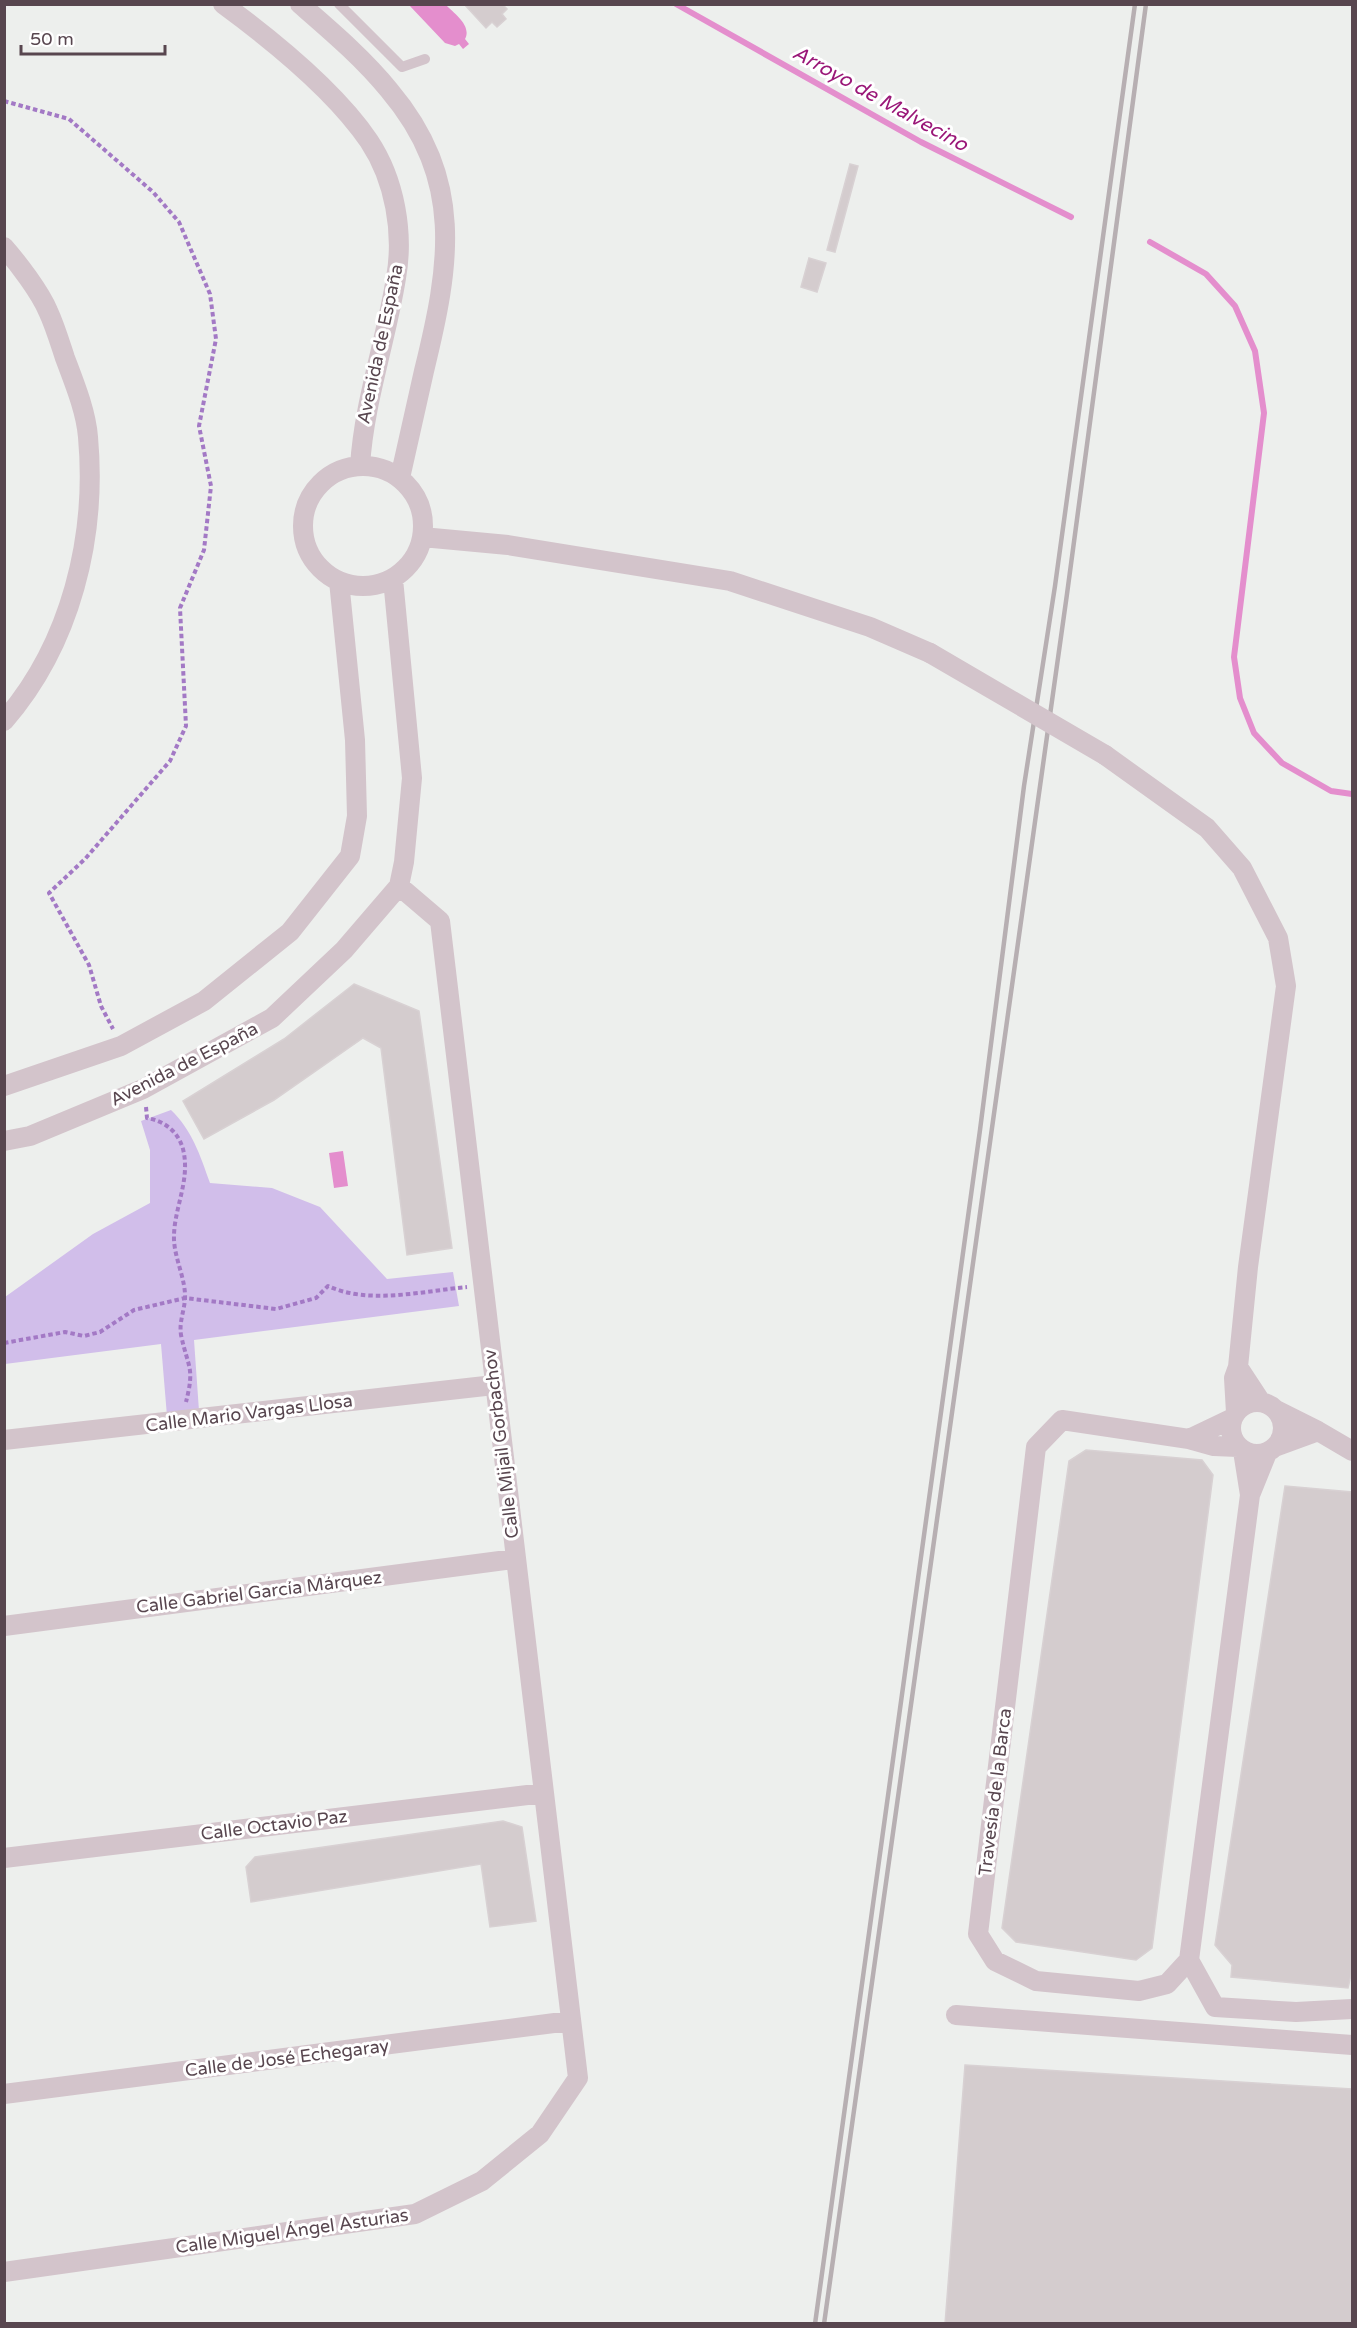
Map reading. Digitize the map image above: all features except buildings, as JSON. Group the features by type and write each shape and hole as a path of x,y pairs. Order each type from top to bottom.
{"street":[{"name":"Avenida de España","path":"223,4 255,27 344,111 370,142 390,186 400,230 397,275 362,430 360,466"},
{"path":"300,4 390,90 413,124 431,159 444,207 446,252 442,297 400,478"},
{"path":"4,248 48,309 88,435 90,496 82,565 61,631 24,698 4,721"},
{"path":"360,466 388,471 400,478 414,492 422,510 422,537 419,549 408,566 393,579 376,585 357,586 339,581 322,570 310,555 304,536 304,516 311,497 323,481 340,470 360,466"},
{"path":"422,537 508,544 730,581 870,627 930,653 1105,755 1207,828 1242,868 1278,938 1286,986 1248,1267 1238,1367 1234,1378 1234,1415 1231,1434 1241,1449 1250,1495"},
{"path":"393,579 412,778 399,886"},
{"path":"4,1086 121,1046 204,1001 290,932 350,856 357,816 355,740 339,581"},
{"name":"Avenida de España","path":"4,1141 30,1136 143,1089 272,1018 344,950 399,886"},
{"name":"Calle Mijail Gorbachov","path":"399,886 440,921 570,2021"},
{"path":"1238,1367 1284,1425 1283,1433 1272,1449 1250,1495 1189,1960 1215,2007 1296,2012 1353,2009"},
{"name":"Calle Mario Vargas Llosa","path":"4,1440 494,1384"},
{"path":"1189,1439 1234,1415 1245,1405 1269,1406 1353,1451"},
{"name":"Travesía de la Barca","path":"1189,1439 1062,1420 1036,1447 978,1934 995,1961 1036,1981 1139,1991 1167,1984 1189,1960"},
{"path":"1189,1439 1214,1446 1241,1449 1255,1455 1318,1431"},
{"name":"Calle Gabriel García Márquez","path":"4,1626 514,1559"},
{"name":"Calle Octavio Paz","path":"4,1858 544,1793"},
{"path":"956,2015 1353,2045"},
{"name":"Calle de José Echegaray","path":"4,2094 570,2021"},
{"name":"Calle Miguel Ángel Asturias","path":"4,2272 416,2214 482,2181 540,2134 578,2078 570,2021"}],"lane":[{"path":"339,4 402,68 425,59"}],"path":[{"path":"4,101 69,119 153,192 179,222 210,294 216,339 199,426 210,486 204,550 180,608 186,726 170,761 85,859 49,893 89,965 101,1006 121,1046"},
{"path":"143,1089 147,1118 161,1120 176,1134 183,1149 184,1189 176,1219 174,1241 185,1298 180,1320 192,1381 186,1402 186,1420"},
{"path":"4,1343 65,1332 84,1336 100,1332 134,1310 185,1298 276,1309 316,1298 328,1286 345,1294 370,1295 483,1286"}],"shaded area":[{"path":"409,5 446,5 464,25 467,34 465,39 469,44 463,49 459,44 455,46 445,43"},
{"path":"171,1110 190,1135 210,1183 272,1188 320,1207 387,1279 453,1272 459,1306 194,1340 199,1411 167,1416 161,1344 5,1364 5,1297 93,1234 150,1203 150,1150 141,1121"},
{"path":"343,1151 348,1186 334,1188 329,1153"}],"waterway":[{"name":"Arroyo de Malvecino","path":"676,4 921,142 1071,217"},
{"path":"1150,242 1206,274 1235,306 1255,351 1264,413 1234,657 1240,698 1254,733 1282,763 1331,791 1352,794"}],"railway":[{"path":"815,2324 980,1130 1024,786 1055,586 1135,4"},
{"path":"824,2324 1067,594 1146,4"}]}
